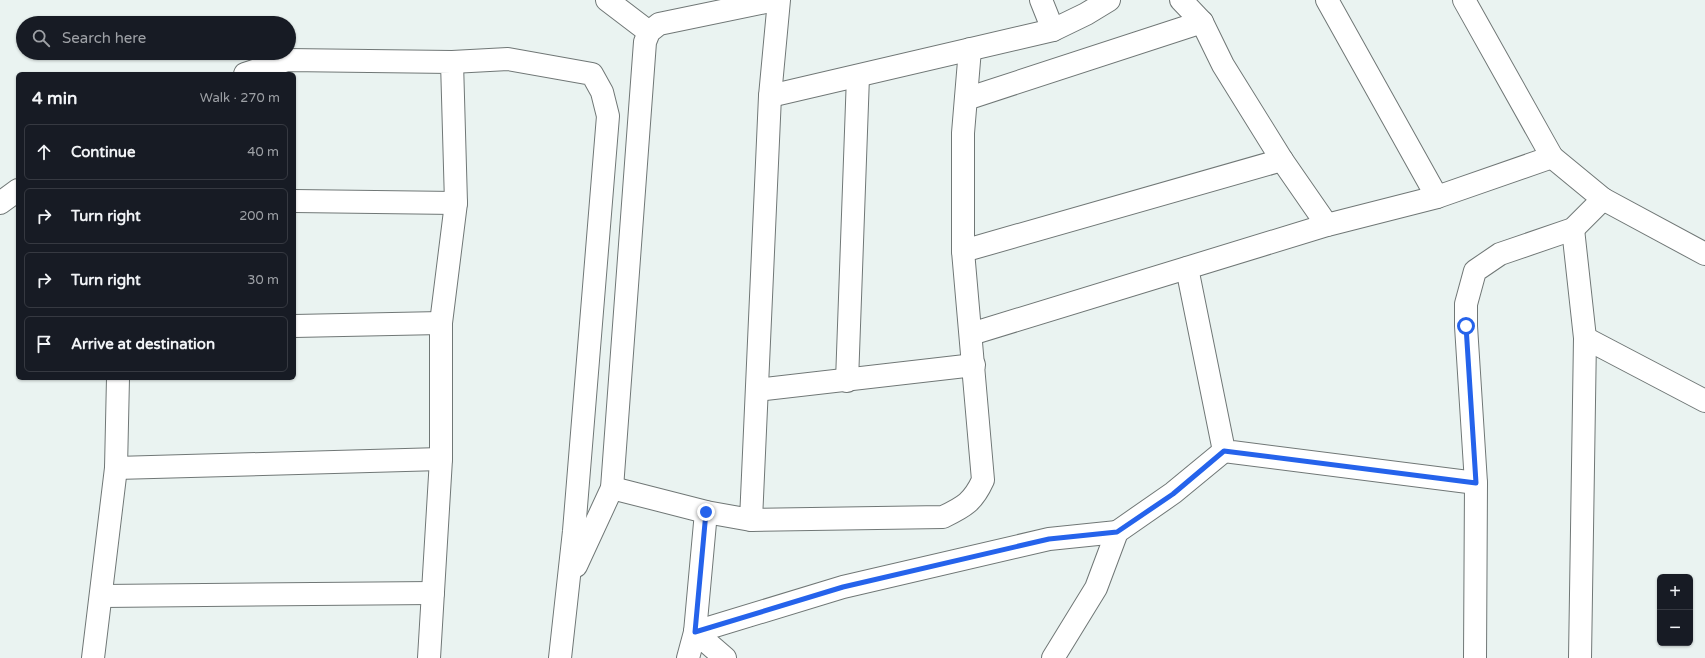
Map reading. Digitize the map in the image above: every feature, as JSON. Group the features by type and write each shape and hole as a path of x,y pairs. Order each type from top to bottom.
{"street":[{"path":"607,0 648,32"},
{"path":"568,583 612,488 644,42 648,32 659,24 672,20 775,0"},
{"path":"751,520 770,96 780,0"},
{"path":"1041,0 1053,30"},
{"path":"770,96 1053,30 1086,14 1109,0"},
{"path":"1181,0 1202,22 1223,65 1282,160 1327,225"},
{"path":"1327,0 1437,197"},
{"path":"1464,0 1552,157 1603,199 1705,254"},
{"path":"966,99 1202,22"},
{"path":"612,488 706,512 751,520 943,517 962,509 971,501 978,492 983,480 964,251 963,133 970,49"},
{"path":"251,72 287,60 452,62 508,59 592,74 602,92 608,116 568,583 560,658"},
{"path":"429,658 441,459 441,323 456,203 452,62"},
{"path":"847,381 858,76"},
{"path":"971,334 1327,225 1437,197 1552,157"},
{"path":"964,251 1282,160"},
{"path":"0,203 16,191"},
{"path":"1475,658 1476,483 1466,326 1466,304 1475,271 1500,254 1573,229 1603,199"},
{"path":"296,201 456,203"},
{"path":"1573,229 1585,338 1580,658"},
{"path":"1187,268 1224,451"},
{"path":"296,326 441,323"},
{"path":"1585,338 1705,401"},
{"path":"757,390 847,381 974,365"},
{"path":"93,658 102,596 116,468 118,380"},
{"path":"695,632 843,587 1049,539 1117,532 1173,494 1224,451 1476,483"},
{"path":"116,468 441,459"},
{"path":"688,658 695,632 706,512"},
{"path":"1053,658 1096,588 1117,532"},
{"path":"102,596 433,593"},
{"path":"695,632 725,658"}],"route":[{"path":"706,512 695,632 843,587 1049,539 1117,532 1173,494 1224,451 1476,483 1466,326"}]}
